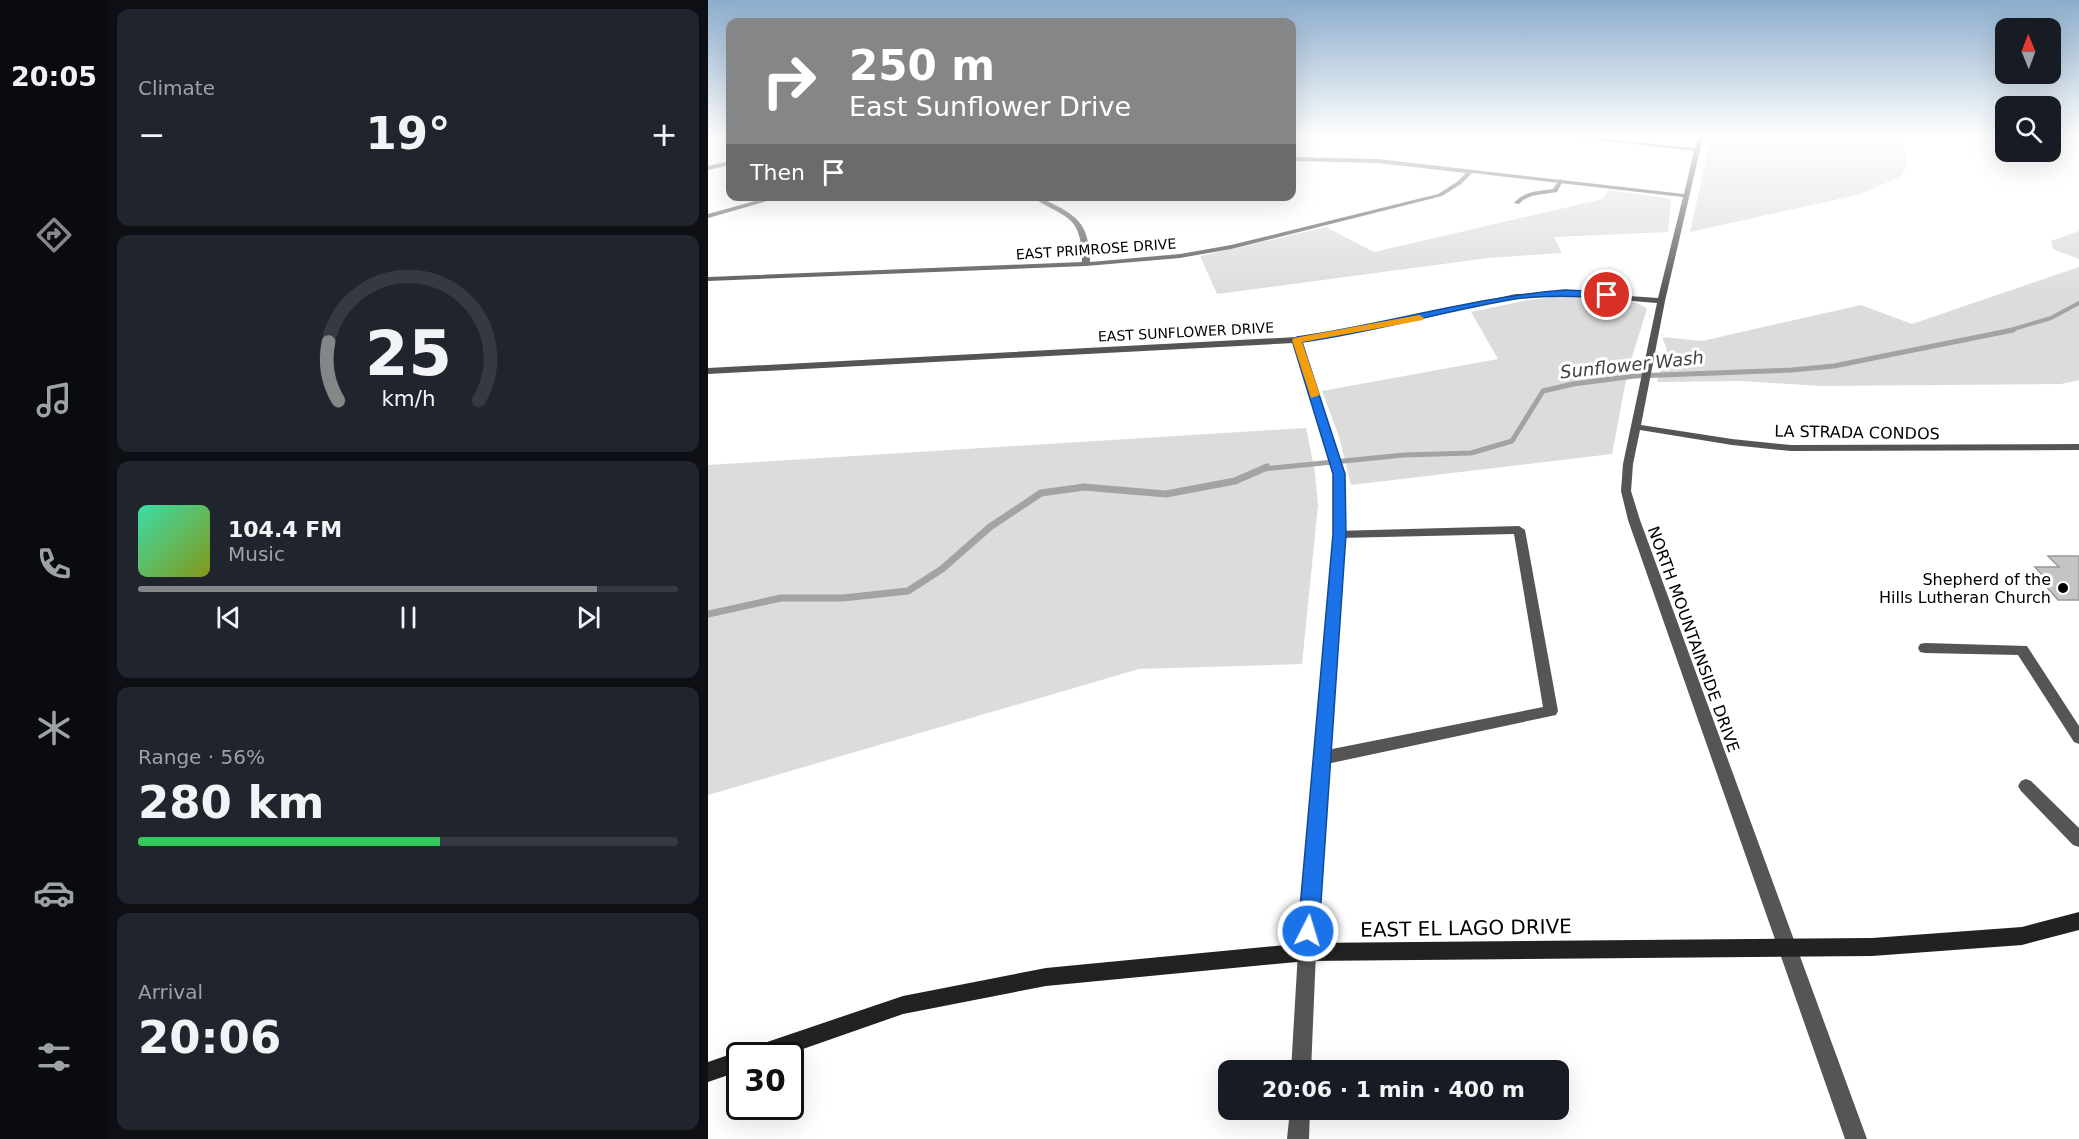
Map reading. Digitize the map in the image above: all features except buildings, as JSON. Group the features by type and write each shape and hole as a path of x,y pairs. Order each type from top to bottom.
{"street":[{"name":"EAST PRIMROSE DRIVE","path":"708,279 1086,264 1179,256 1231,247 1440,195 1448,190"},
{"path":"1517,203 1521,197 1526,195 1554,190"},
{"path":"1637,190 1687,196"},
{"name":"NORTH MOUNTAINSIDE DRIVE","path":"1688,190 1661,301 1628,464 1626,491 1856,1139"},
{"path":"708,216 764,201"},
{"path":"1042,201 1072,217 1084,229 1087,244 1086,264"},
{"path":"846,273 855,263"},
{"name":"EAST SUNFLOWER DRIVE","path":"708,371 1297,340 1340,334 1540,294 1607,295 1661,301"},
{"path":"1297,340 1339,474 1340,534 1307,952 1302,1060"},
{"name":"LA STRADA CONDOS","path":"1636,427 1732,442 1791,448 2079,447"},
{"path":"1322,758 1551,711 1519,530 1340,534"},
{"path":"1925,648 2022,650 2079,738"},
{"path":"2026,786 2079,839"},
{"name":"EAST EL LAGO DRIVE","path":"796,1042 903,1005 1046,977 1307,952 1872,947 2022,936 2079,921"},
{"path":"708,1072 726,1066"},
{"path":"1298,1139 1299,1120"}],"shaded area":[{"path":"1609,190 1671,199 1668,232 1554,237 1562,253 1488,258 1217,294 1200,256 1326,227 1374,252 1603,199"},
{"path":"1699,190 1870,190 1861,194 1690,232"},
{"path":"2079,231 2079,259 2053,249 2051,241"},
{"path":"2079,267 2079,380 2061,384 1821,386 1740,381 1657,382 1667,349 1662,337 1702,341 1861,305 1912,324"},
{"path":"1555,297 1617,299 1640,304 1647,309 1628,370 1612,454 1351,485 1339,437 1322,391 1498,359 1471,312"},
{"path":"1306,428 1315,472 1318,505 1302,664 1139,669 708,795 708,465"}],"waterway":[{"name":"Sunflower Wash","path":"2007,331 2051,318 2079,303"},
{"name":"Sunflower Wash","path":"1263,469 1404,455 1471,453 1512,441 1543,391 1573,384 1635,376 1792,370 1834,366 2013,330"},
{"name":"Sunflower Wash","path":"708,614 781,598 843,598 908,591 942,569 990,527 1041,493 1084,487 1166,494 1235,481 1267,467"}],"slow traffic":[{"path":"1314,395 1297,340 1419,318"}],"place":[{"name":"Shepherd of the Hills Lutheran Church","path":"2063,588"}],"route":[{"path":"1308,931 1340,534 1339,474 1297,340 1340,334 1516,297 1565,293 1607,295"}]}
